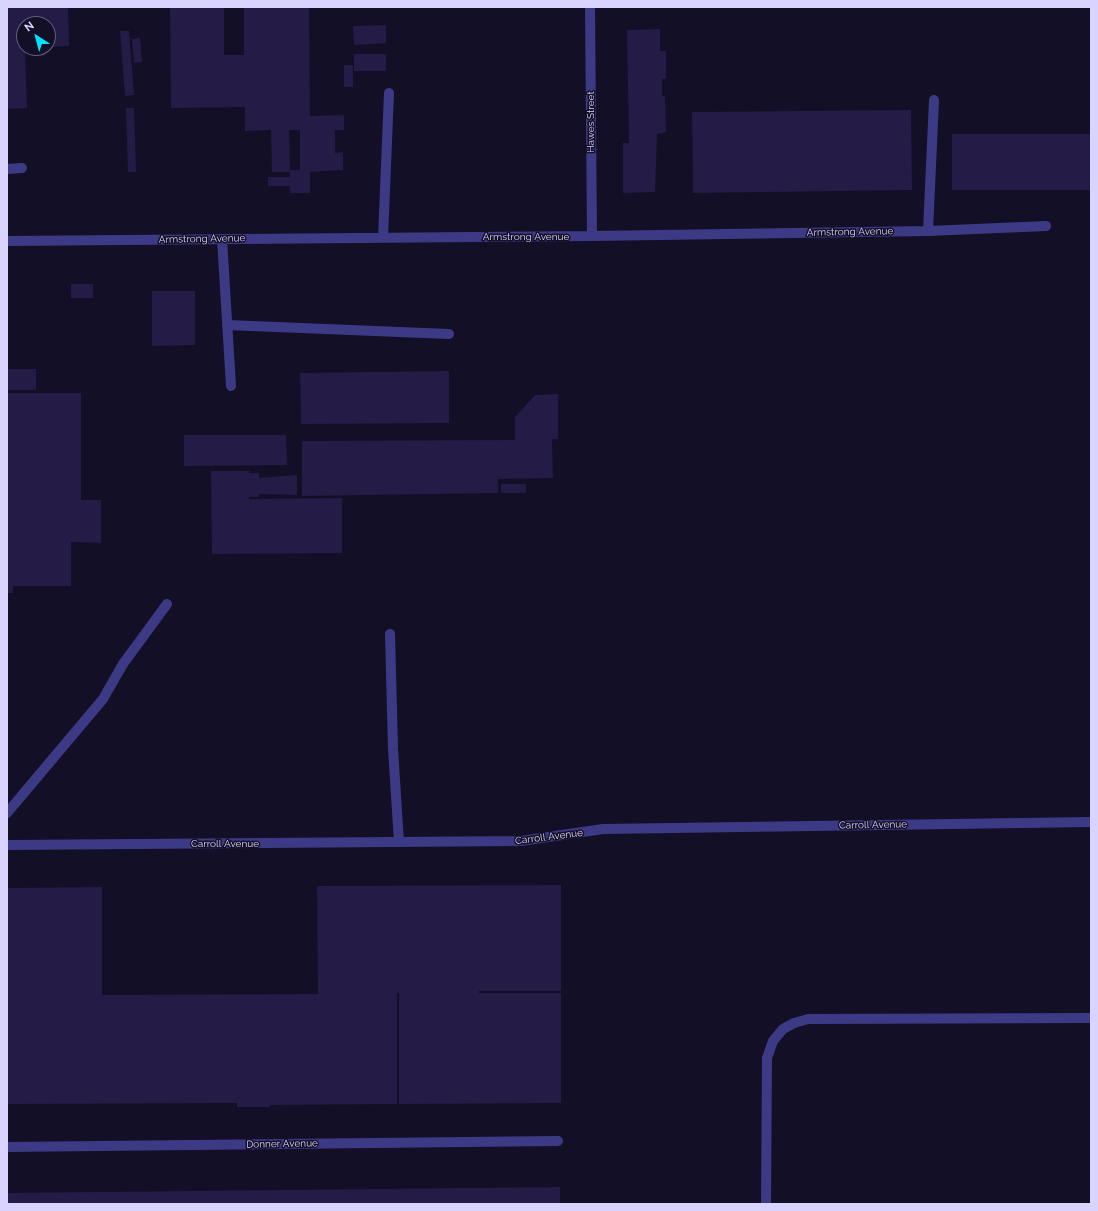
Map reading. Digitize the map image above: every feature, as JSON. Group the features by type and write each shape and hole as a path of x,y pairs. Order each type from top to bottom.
{"street":[{"name":"Hawes Street","path":"590,7 592,236"},
{"path":"383,238 389,92"},
{"path":"928,231 934,100"},
{"path":"7,169 22,168"},
{"name":"Armstrong Avenue","path":"7,241 592,236 928,231 1046,226"},
{"path":"222,239 231,386"},
{"path":"227,325 449,334"},
{"path":"7,813 103,698 123,664 167,604"},
{"path":"390,634 393,749 399,842"},
{"name":"Carroll Avenue","path":"7,845 521,841 603,829 1091,822"},
{"path":"766,1204 767,1058 773,1041 783,1029 794,1023 808,1019 1091,1018"},
{"name":"Donner Avenue","path":"7,1147 558,1141"}],"building":[{"path":"7,7 68,7 69,46 56,47 56,16 16,16 16,56 25,56 27,108 7,109"},
{"path":"170,7 224,7 224,55 244,55 244,7 309,7 310,116 344,115 344,130 335,130 335,153 343,152 343,170 310,172 310,193 290,193 290,186 268,186 268,177 290,177 290,172 272,172 271,130 245,131 245,107 171,108","holes":["289,130 300,130 300,170 290,170"]},
{"path":"386,25 386,43 354,45 353,26"},
{"path":"660,29 660,51 666,51 666,79 662,79 662,96 665,96 666,132 657,134 655,192 623,193 623,143 629,143 627,30"},
{"path":"120,31 129,31 134,95 125,96"},
{"path":"140,38 142,62 134,63 132,39"},
{"path":"354,54 386,54 386,71 354,71"},
{"path":"344,65 353,65 353,87 344,87"},
{"path":"126,108 134,108 136,172 128,172"},
{"path":"911,110 912,190 693,193 692,112"},
{"path":"952,134 1091,134 1091,190 952,190"},
{"path":"71,284 93,284 93,298 71,298"},
{"path":"152,291 195,291 195,345 152,346"},
{"path":"7,369 36,369 36,390 7,390"},
{"path":"449,371 449,423 301,424 300,373"},
{"path":"7,393 81,393 81,500 101,500 101,543 71,542 71,586 13,586 13,593 7,593"},
{"path":"558,394 558,439 552,439 553,478 498,479 498,493 302,496 302,441 515,440 515,417 535,395"},
{"path":"184,435 286,435 287,465 184,466"},
{"path":"211,471 249,471 249,473 259,473 259,478 297,475 297,495 259,494 259,497 249,497 249,499 342,498 342,553 212,554"},
{"path":"501,484 526,484 526,493 501,493"},
{"path":"561,885 561,991 479,991 479,993 561,993 561,1103 399,1104 399,993 397,993 397,1104 270,1105 270,1107 237,1107 237,1103 7,1104 7,888 102,887 102,995 318,994 317,886"},
{"path":"560,1187 560,1204 7,1204 7,1193"}]}
